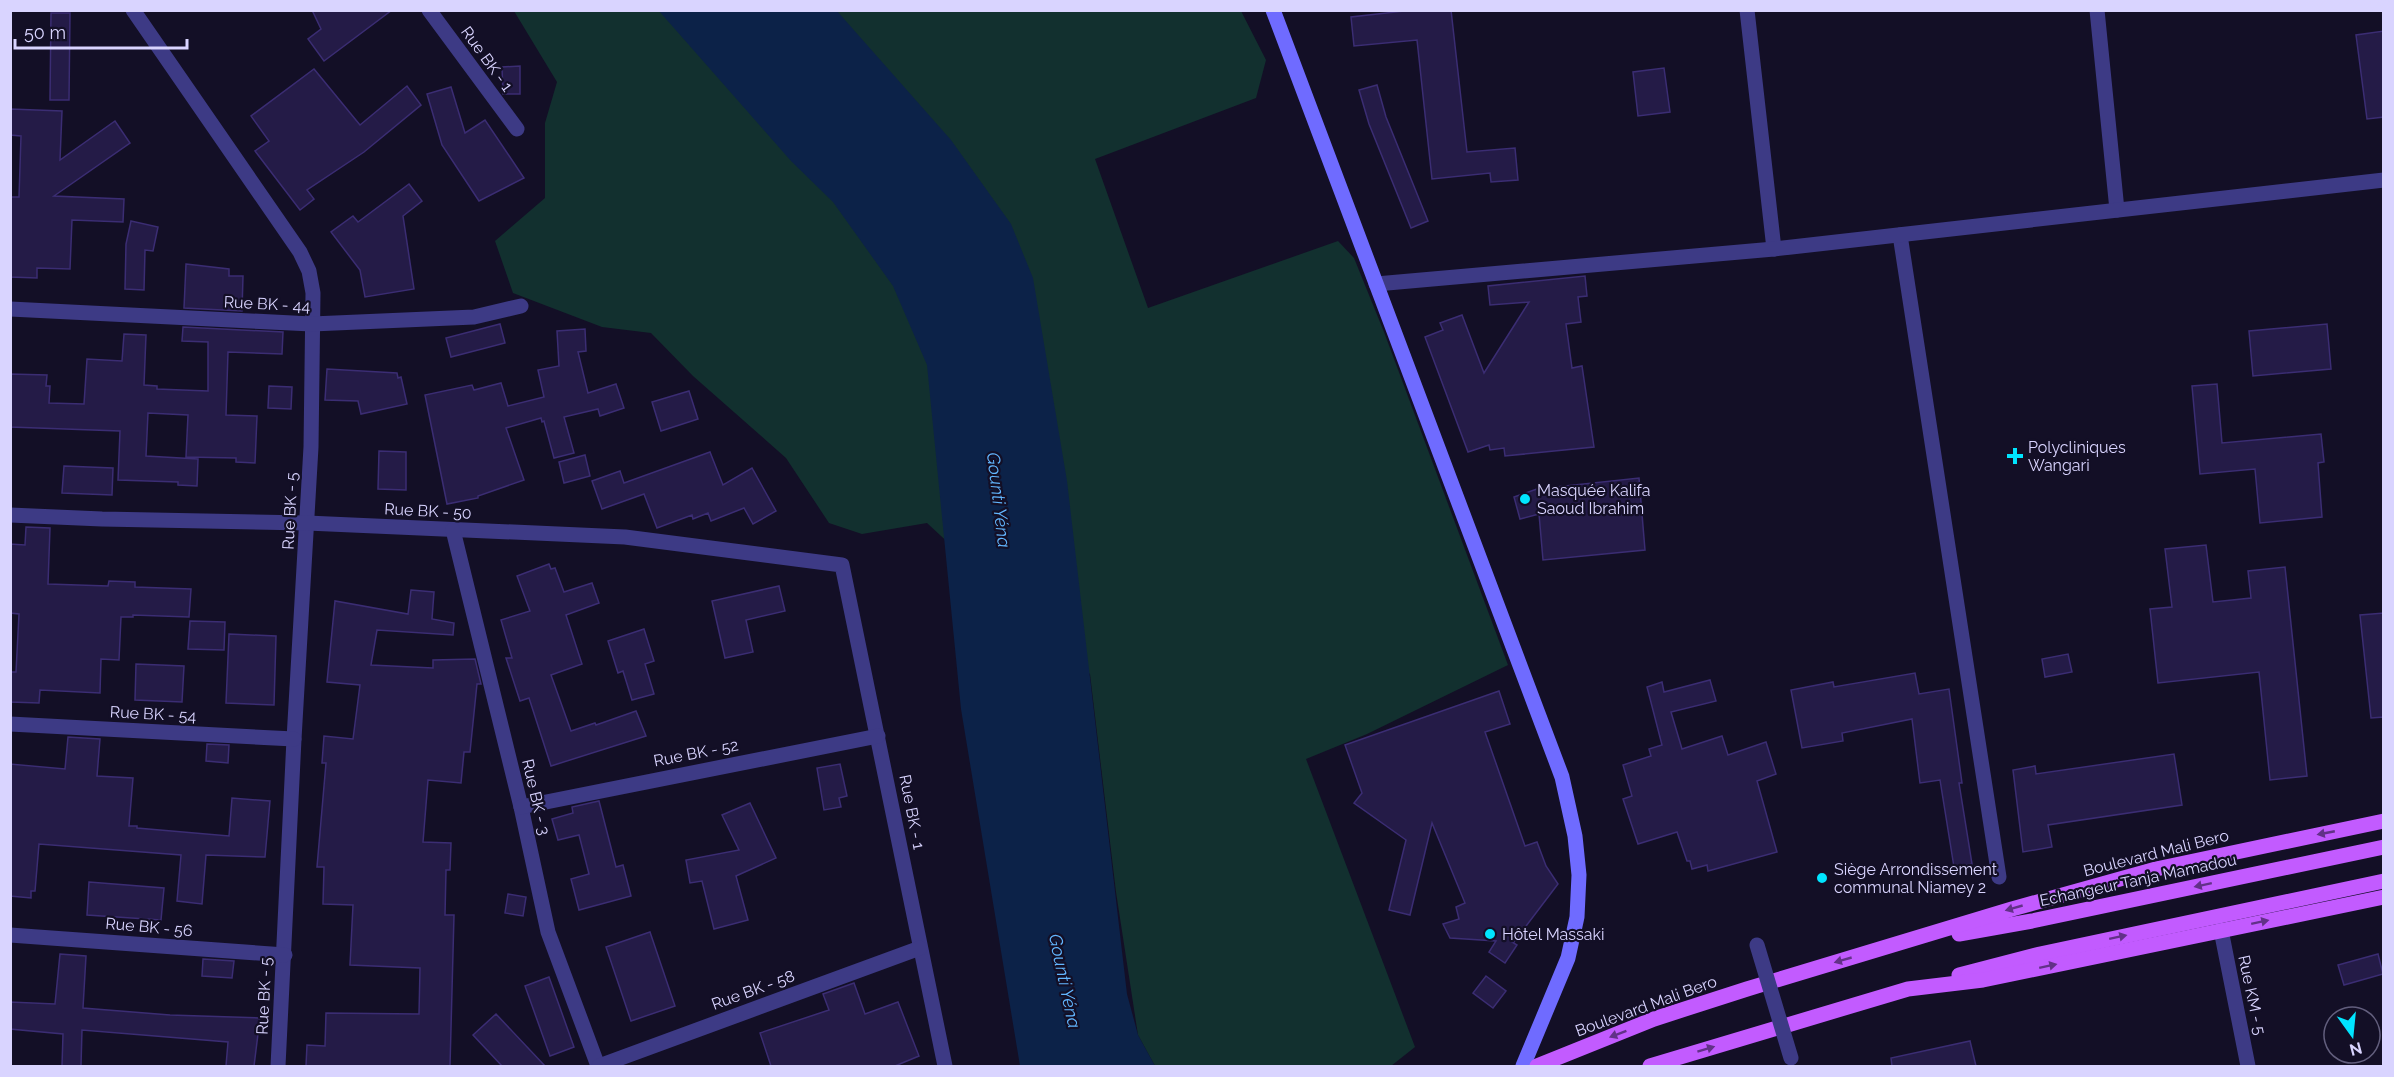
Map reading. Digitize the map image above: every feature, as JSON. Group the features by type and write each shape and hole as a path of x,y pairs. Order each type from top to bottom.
{"main road":[{"name":"Boulevard Mali Bero","path":"1538,1066 1654,1019 1747,988 2012,909 2156,869 2384,821"},
{"name":"Echangeur Tanja Mamadou","path":"1899,944 2032,921 2384,847"},
{"path":"1650,1066 1908,989 2040,954 2384,881"},
{"path":"1908,989 1983,980 2380,898"}],"street":[{"name":"Rue BK - 5","path":"133,10 300,252 309,272 313,293 312,447 294,739 278,1066"},
{"name":"Rue BK - 1","path":"429,10 517,129"},
{"path":"1273,10 1562,777 1575,836 1579,875 1578,905 1568,958 1523,1066"},
{"path":"1748,10 1774,249"},
{"path":"2097,10 2117,210"},
{"path":"1376,284 1774,249 2384,180"},
{"path":"1900,235 1999,878"},
{"name":"Rue BK - 44","path":"10,309 312,324 474,316 521,306"},
{"name":"Rue BK - 50","path":"10,515 307,523 625,537 842,565"},
{"name":"Rue BK - 3","path":"453,530 521,807 548,932 599,1066"},
{"name":"Rue BK - 1","path":"842,565 945,1066"},
{"name":"Rue BK - 54","path":"10,724 294,739"},
{"name":"Rue BK - 52","path":"521,807 878,736"},
{"name":"Rue KM - 5","path":"2221,930 2248,1066"},
{"name":"Rue BK - 56","path":"10,935 285,955"},
{"path":"1756,945 1791,1058"},
{"name":"Rue BK - 58","path":"599,1066 920,948"}],"green space":[{"path":"514,11 1241,11 1266,60 1256,98 1095,159 1148,308 1338,241 1354,258 1384,332 1508,665 1367,734 1306,759 1415,1047 1391,1066 1155,1066 1138,1035 1116,892 1090,674 927,523 862,534 829,523 786,458 693,376 651,333 602,327 513,293 495,241 545,198 545,123 557,82"}],"water":[{"name":"Gounti Yéna","path":"659,11 837,11 951,140 1011,224 1033,278 1067,481 1127,994 1138,1035 1155,1066 1020,1066 961,709 927,365 893,286 833,202 791,161"}],"building":[{"path":"312,10 392,10 324,61 308,39 321,29"},
{"path":"1413,10 1451,10 1467,152 1515,148 1518,180 1491,182 1490,173 1432,179 1417,40 1354,46 1351,17"},
{"path":"51,13 70,13 69,100 50,100"},
{"path":"2384,31 2384,117 2367,119 2356,35"},
{"path":"520,66 520,94 503,94 502,67"},
{"path":"1664,68 1670,112 1638,116 1633,72"},
{"path":"314,69 360,125 407,86 421,105 364,152 307,190 314,199 300,210 255,151 269,141 251,116"},
{"path":"1377,85 1386,117 1428,221 1411,228 1369,124 1359,90"},
{"path":"451,87 465,133 485,120 524,178 479,201 442,145 427,94"},
{"path":"10,109 62,111 60,160 115,121 130,143 54,196 124,199 123,222 72,220 70,269 37,268 37,278 10,277 10,197 19,197 21,136 10,135"},
{"path":"409,184 422,201 403,216 414,289 365,297 360,270 331,232 353,216 358,222"},
{"path":"131,221 158,227 153,251 145,250 144,290 125,289 126,244"},
{"path":"186,264 229,269 229,276 243,276 242,311 184,308"},
{"path":"1585,276 1587,296 1578,297 1581,322 1566,324 1572,368 1582,366 1594,447 1505,456 1504,448 1490,450 1489,445 1468,452 1425,337 1443,330 1440,323 1462,315 1484,373 1529,302 1490,305 1488,286"},
{"path":"500,324 505,343 451,357 446,338"},
{"path":"2327,324 2331,369 2253,376 2249,331"},
{"path":"183,327 283,332 282,354 228,352 226,415 257,416 255,463 236,462 236,458 186,457 188,415 148,413 146,456 198,459 197,486 178,485 178,482 118,480 120,431 10,427 10,374 47,375 46,386 50,386 49,403 84,404 87,359 122,361 124,334 146,335 144,385 157,386 157,389 208,391 208,342 182,341"},
{"path":"585,329 586,351 578,352 588,393 616,384 624,408 600,416 598,409 564,417 574,453 554,458 544,421 542,422 541,418 506,428 524,480 478,496 478,498 447,504 425,395 472,385 474,390 501,383 508,406 544,397 538,370 559,366 557,331"},
{"path":"327,369 397,373 398,378 401,377 407,404 361,414 358,401 325,400"},
{"path":"2217,384 2222,443 2321,434 2324,462 2318,463 2322,517 2260,523 2255,469 2200,474 2192,386"},
{"path":"269,386 292,387 291,409 268,408"},
{"path":"689,391 698,419 661,431 652,402"},
{"path":"379,451 406,452 406,490 378,489"},
{"path":"710,452 723,485 752,468 776,511 753,524 744,508 711,521 708,513 693,519 692,515 657,528 644,494 602,509 592,481 620,471 624,483"},
{"path":"585,455 590,476 564,483 559,462"},
{"path":"64,466 113,468 112,495 62,493"},
{"path":"1639,478 1645,550 1543,560 1539,514 1520,519 1514,497 1537,489"},
{"path":"26,527 50,528 48,584 108,586 109,581 135,582 135,587 191,589 189,617 133,615 133,617 121,617 119,660 101,659 100,693 40,690 39,703 10,702 10,672 16,672 19,614 10,613 10,544 25,545"},
{"path":"2206,545 2213,602 2251,598 2248,571 2285,567 2307,776 2270,780 2259,672 2158,683 2150,609 2172,607 2165,549"},
{"path":"549,564 551,569 555,568 564,592 592,583 599,603 566,615 582,664 551,675 571,731 636,711 646,736 551,766 529,698 520,701 506,658 512,658 501,620 530,611 517,576"},
{"path":"779,586 785,611 746,620 753,652 725,658 712,601"},
{"path":"411,590 434,592 432,619 454,623 453,635 377,630 371,665 433,668 433,660 475,659 481,684 477,684 470,752 464,752 461,783 428,780 423,842 451,843 450,870 446,870 445,915 454,915 450,1066 306,1066 307,1045 325,1046 326,1013 419,1014 420,968 350,965 353,905 323,904 324,867 317,867 326,763 322,763 324,736 353,739 360,685 327,682 335,601 408,614"},
{"path":"2384,613 2384,717 2371,718 2360,615"},
{"path":"190,621 225,622 224,650 188,649"},
{"path":"644,629 654,661 645,664 654,694 632,700 623,671 618,673 608,641"},
{"path":"229,634 276,636 274,705 226,703"},
{"path":"2068,654 2072,672 2045,677 2042,659"},
{"path":"136,664 184,666 182,702 135,700"},
{"path":"1915,673 1919,694 1949,689 1962,783 1959,783 1972,864 1954,867 1940,780 1920,783 1912,719 1842,733 1843,741 1802,748 1791,690 1833,682 1834,687"},
{"path":"1710,680 1716,701 1671,712 1682,749 1722,736 1728,755 1766,742 1776,774 1757,781 1777,852 1708,871 1707,865 1692,869 1677,832 1638,844 1623,799 1632,796 1623,765 1651,756 1649,749 1662,745 1647,687 1662,682 1664,692"},
{"path":"1499,691 1510,724 1485,732 1525,846 1537,842 1546,866 1558,884 1512,942 1517,945 1505,963 1489,952 1496,941 1450,938 1443,924 1459,919 1456,907 1465,903 1432,823 1410,915 1389,910 1406,840 1354,803 1362,793 1345,745"},
{"path":"68,737 100,739 97,776 133,778 129,826 229,836 232,798 270,801 265,857 206,855 202,904 177,901 181,855 39,844 35,891 31,891 31,898 10,896 10,764 65,769"},
{"path":"207,744 229,745 228,763 206,761"},
{"path":"2174,754 2182,805 2048,825 2052,847 2023,852 2013,770 2035,766 2036,774"},
{"path":"840,764 847,796 839,798 841,807 824,810 817,768"},
{"path":"599,801 616,867 623,865 631,896 579,910 571,879 589,874 579,835 558,840 552,819 573,813 572,807"},
{"path":"750,803 776,858 736,876 748,920 714,929 702,881 690,883 686,860 739,850 722,815"},
{"path":"89,882 164,888 161,920 87,915"},
{"path":"508,894 526,897 523,916 505,913"},
{"path":"650,932 675,1006 631,1021 606,947"},
{"path":"60,954 86,956 83,1008 170,1015 260,1018 254,1066 226,1066 228,1042 82,1030 81,1066 62,1066 63,1034 10,1029 10,1002 55,1004"},
{"path":"2378,954 2383,974 2344,985 2338,965"},
{"path":"203,959 234,961 232,978 202,976"},
{"path":"1486,976 1506,991 1493,1008 1473,993"},
{"path":"549,977 574,1047 550,1056 525,986"},
{"path":"854,983 865,1014 898,1002 919,1056 895,1066 771,1066 760,1033 829,1010 823,994"},
{"path":"496,1014 545,1066 502,1066 473,1035"},
{"path":"1970,1041 1976,1066 1892,1066 1891,1058"}],"place":[{"name":"Polycliniques Wangari","path":"2015,456"},
{"name":"Masquée Kalifa Saoud Ibrahim","path":"1525,499"},
{"name":"Siège Arrondissement communal Niamey 2","path":"1822,878"},
{"name":"Hôtel Massaki","path":"1490,934"}]}
